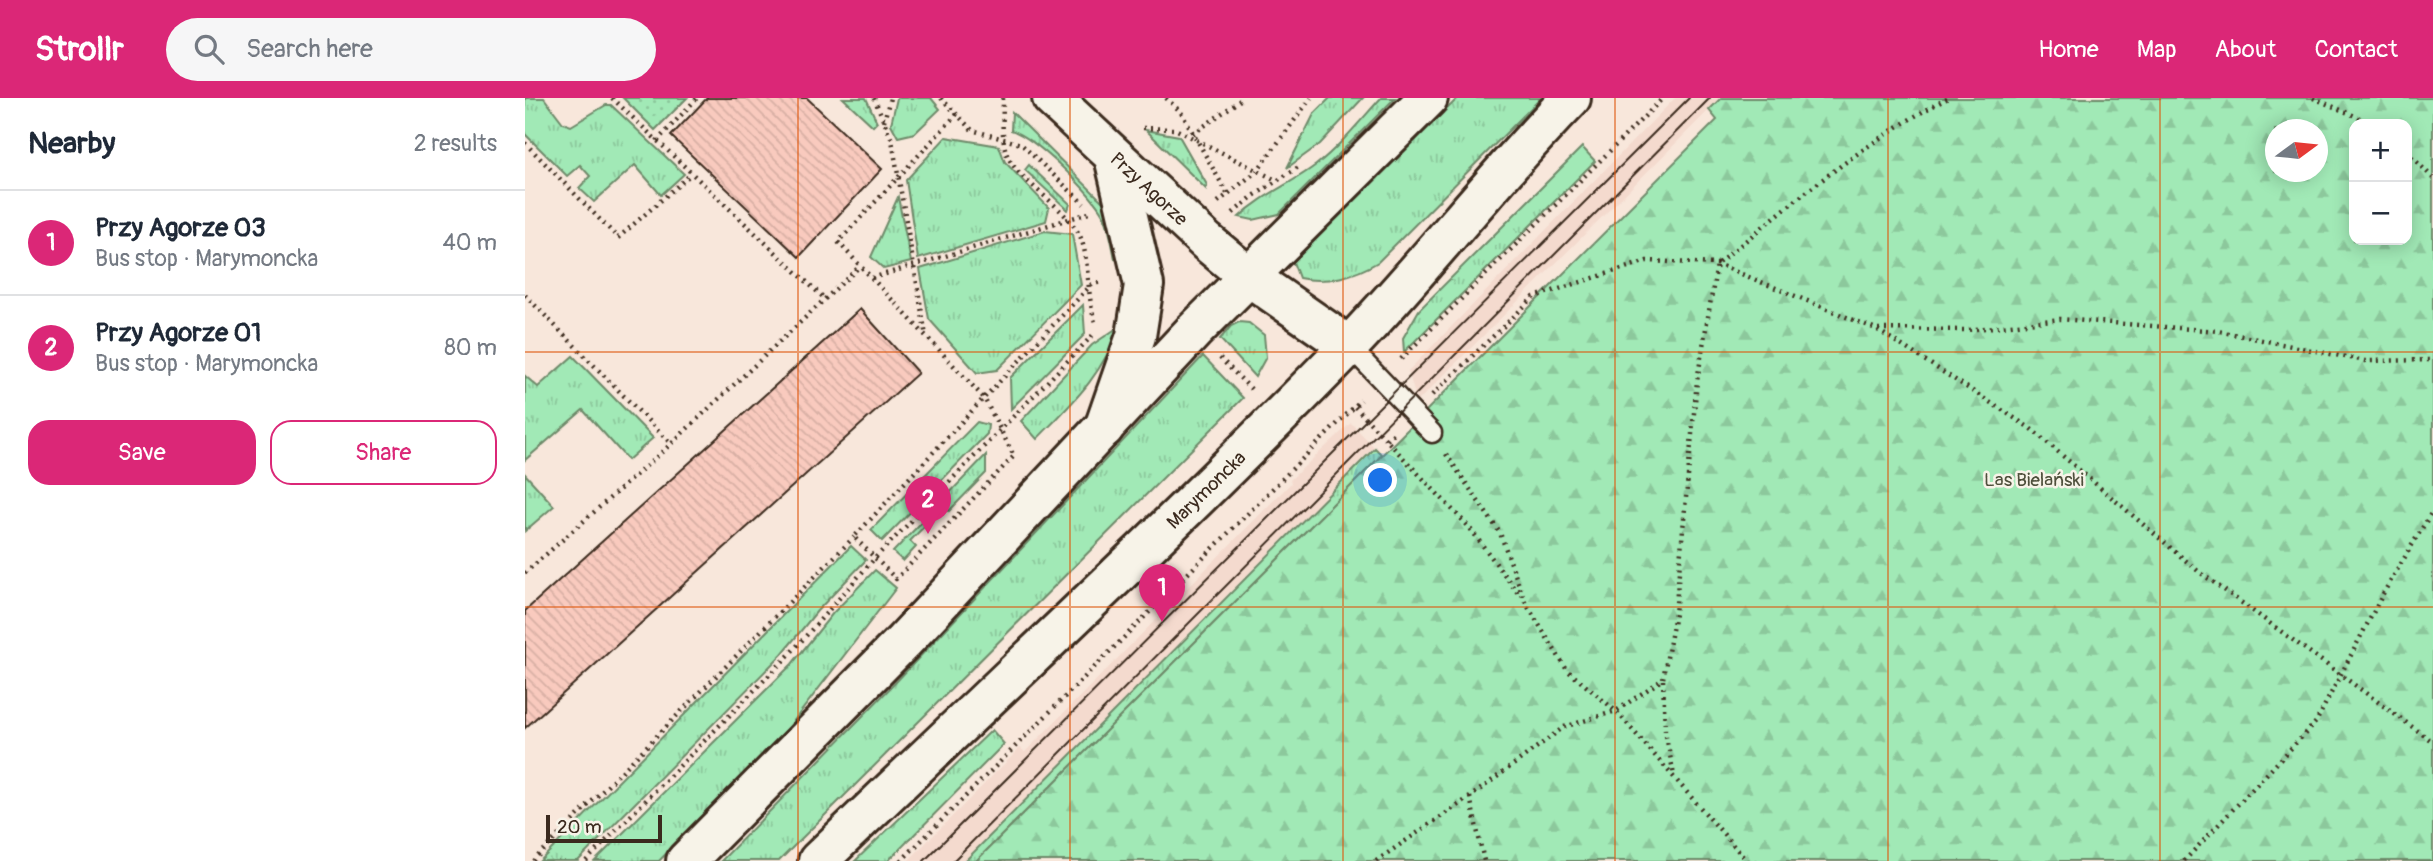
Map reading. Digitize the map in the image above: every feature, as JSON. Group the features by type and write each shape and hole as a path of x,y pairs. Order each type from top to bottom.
{"main road":[{"name":"Przy Agorze","path":"1052,98 1248,276 1349,346"},
{"path":"686,861 904,642 1248,276 1428,98"},
{"name":"Marymoncka","path":"818,861 1256,440 1349,346 1413,279 1523,147 1571,98"},
{"path":"1104,428 1136,336 1143,295 1142,271 1114,157"}],"lane":[{"path":"1349,346 1432,433"}],"path":[{"path":"612,98 825,299"},
{"path":"657,141 697,98"},
{"path":"874,98 892,140 927,337"},
{"path":"884,121 890,98"},
{"path":"941,98 972,130 1021,144 1095,221"},
{"path":"586,861 788,656 875,558 1100,328 1087,289 1082,242 1068,219 1015,167 1007,154 1003,98"},
{"path":"1166,98 1181,112 1228,195"},
{"path":"1193,134 1243,98"},
{"path":"1217,202 1257,171 1311,98"},
{"path":"901,861 1663,98"},
{"path":"1675,779 1665,731 1663,679 1675,614 1697,381 1717,264 1793,203 1909,118 1948,98"},
{"path":"2313,98 2362,119"},
{"path":"853,537 896,579 1014,456 984,398 838,242 957,114"},
{"path":"1080,125 1175,130 1277,181"},
{"path":"525,143 618,238 691,174"},
{"path":"2412,157 2433,178"},
{"path":"1232,215 1245,202 1305,164"},
{"path":"872,278 1090,213"},
{"path":"1387,440 1534,297 1647,261 1717,264 1876,329 2030,428 2198,571 2433,742"},
{"path":"525,573 671,444 860,266"},
{"path":"533,861 853,537 1087,289 1092,284 1107,280"},
{"path":"525,295 528,302 671,444"},
{"path":"1876,329 1968,330 2060,318 2218,331 2365,361 2433,360"},
{"path":"1218,356 1252,390"},
{"path":"1355,407 1469,527 1525,602 1567,670 1616,711 1747,861"},
{"path":"1432,433 1500,533 1525,602"},
{"path":"2184,861 2316,722 2342,677 2384,592 2433,510"},
{"path":"1376,861 1470,797 1564,727 1616,711 1663,679"},
{"path":"1470,797 1485,861"}],"shaded area":[{"path":"1675,98 1721,98 1417,402 1408,371"},
{"path":"1351,423 1375,448 965,861 908,861 1020,748 1025,752 1291,483 1290,480"}],"green space":[{"path":"525,98 544,98 563,123 571,126 606,105 611,105 684,174 661,195 635,165 594,202 579,188 590,176 580,165 567,176 525,134"},
{"path":"623,98 687,98 655,130"},
{"path":"843,98 866,98 877,122 873,126"},
{"path":"897,98 931,98 940,109 915,133 898,137 891,124"},
{"path":"1330,98 1363,98 1320,144 1287,168 1314,114"},
{"path":"1381,98 1395,98 1279,214 1253,220 1239,217 1257,202 1316,165"},
{"path":"1458,98 1541,98 1378,262 1340,278 1299,278 1293,262"},
{"name":"Las Bielański","path":"1721,98 2433,98 2433,861 976,861 1717,120 1709,110"},
{"path":"1012,112 1108,207 1119,261 1115,259 1108,226 1097,205 1048,155 1011,130"},
{"path":"1146,130 1179,136 1207,185 1206,189"},
{"path":"946,137 999,146 1005,162 1049,208 1046,221 918,259 906,180"},
{"path":"1582,147 1595,161 1404,352 1403,338 1419,310"},
{"path":"1029,165 1070,204 1068,210 1025,170"},
{"path":"898,197 911,262 884,269 871,257"},
{"path":"1045,231 1072,234 1081,285 997,370 977,373 929,319 920,269"},
{"path":"1083,305 1085,334 1011,409 1010,378"},
{"path":"1239,322 1249,323 1264,335 1266,357 1255,377 1220,339 1231,326"},
{"path":"1120,326 1095,374 1075,400 1037,439 1021,421 1092,345"},
{"path":"573,356 653,438 628,460 583,410 525,460 525,376 538,387"},
{"path":"1203,356 1243,398 779,861 721,861 895,683"},
{"path":"977,422 988,425 987,434 882,541 871,530"},
{"path":"1375,448 1382,455 976,861 965,861"},
{"path":"986,455 986,473 949,511 944,506 910,541 916,547 903,561 893,552"},
{"path":"525,474 554,506 525,531"},
{"path":"851,546 866,560 817,611 782,654 578,861 540,861"},
{"path":"875,570 896,588 789,727 659,861 595,861 792,664 833,613"},
{"path":"992,730 1004,744 888,861 855,861"}],"building":[{"path":"707,98 807,98 882,169 799,257 671,136"},
{"path":"860,309 918,373 525,728 525,611"}],"tram line":[{"path":"924,861 1689,98"},
{"path":"953,861 1710,98"}],"place":[{"name":"Przy Agorze 01","path":"928,534"},
{"name":"Przy Agorze 03","path":"1162,622"}]}
